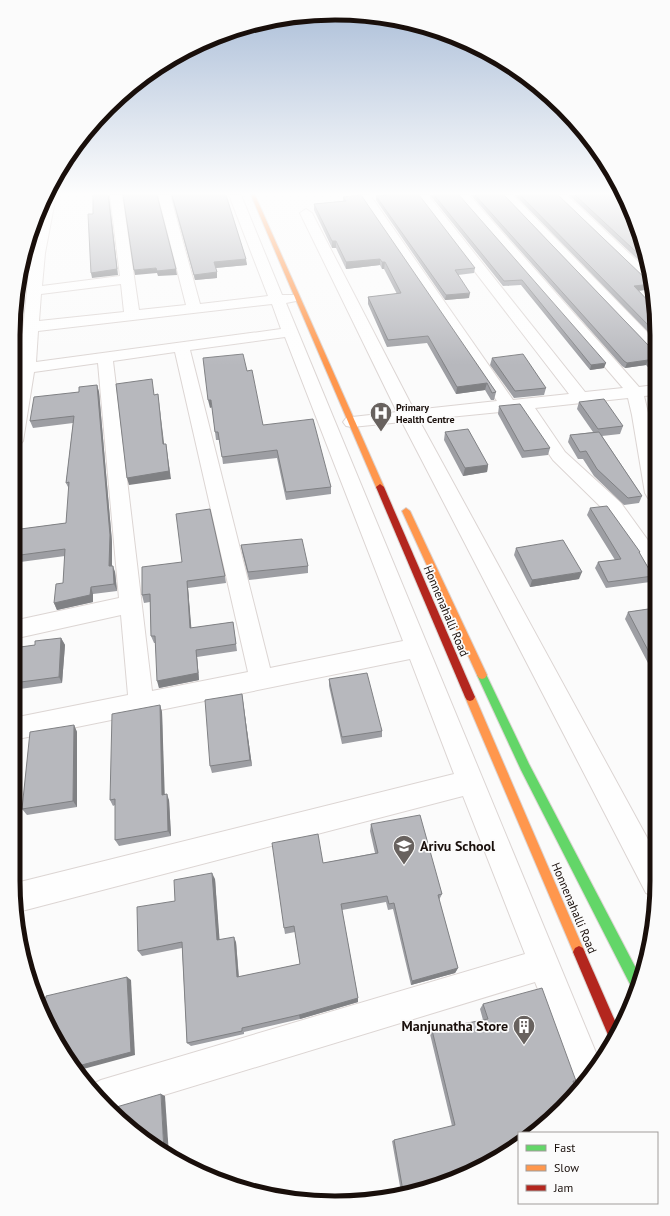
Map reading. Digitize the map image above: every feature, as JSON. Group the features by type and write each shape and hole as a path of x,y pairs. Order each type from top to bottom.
{"street":[{"path":"124,252 132,316"},
{"path":"179,252 194,308"},
{"path":"264,252 288,298 290,332 587,1071"},
{"name":"Honnenahalli Road","path":"272,252 288,298 362,421 613,1029"},
{"path":"325,252 408,416 650,872"},
{"path":"405,252 516,405 569,467 601,494 614,508 650,559"},
{"path":"466,252 581,398"},
{"path":"513,252 634,391 641,415 650,465"},
{"path":"563,252 650,343"},
{"path":"621,252 644,274"},
{"path":"20,407 27,368 27,322 34,287 31,253"},
{"path":"627,257 639,255"},
{"path":"24,286 34,287 128,279"},
{"path":"27,322 132,316 288,298"},
{"path":"27,368 182,348 290,332"},
{"path":"182,348 261,679"},
{"path":"105,358 141,703"},
{"path":"362,421 650,390"},
{"name":"Honnenahalli Road","path":"403,505 525,767 634,978"},
{"path":"20,628 131,604"},
{"path":"20,728 417,648"},
{"path":"21,897 471,782"},
{"path":"104,1096 544,964"}],"building":[{"path":"90,252 115,252 117,269 91,273"},
{"path":"131,252 172,252 176,269 157,271 156,268 134,270"},
{"path":"188,252 244,252 246,259 214,262 217,272 194,275"},
{"path":"341,252 400,252 496,392 492,393 487,383 457,387 428,336 388,340 368,297 401,293 385,262 382,262 380,259 346,262"},
{"path":"415,252 463,252 475,268 455,270 470,293 446,295"},
{"path":"480,252 509,252 606,363 591,365 522,280 504,281"},
{"path":"526,252 558,252 650,346 650,362 648,360 627,363"},
{"path":"576,252 617,252 645,278 646,285 634,286 648,300 650,327"},
{"path":"243,354 247,371 252,370 263,425 313,419 331,487 286,492 277,450 222,457 218,432 215,432 211,400 208,400 203,358"},
{"path":"523,354 546,388 515,391 492,358"},
{"path":"152,379 154,395 158,394 163,444 166,444 169,471 127,478 116,384"},
{"path":"97,385 110,535 109,566 113,566 114,584 91,587 90,595 54,603 56,584 63,583 65,549 20,555 20,529 66,523 69,482 66,483 74,416 30,421 34,397 79,392 79,387"},
{"path":"604,399 623,426 598,429 579,402"},
{"path":"520,404 550,448 524,451 499,406"},
{"path":"468,429 488,465 465,468 445,432"},
{"path":"599,432 642,496 628,498 597,469 586,451 580,452 570,435"},
{"path":"607,506 640,552 650,571 650,576 608,582 598,562 621,559 590,508"},
{"path":"210,509 225,576 187,581 190,628 233,622 236,644 196,650 198,673 157,681 155,636 151,636 150,594 142,595 142,567 182,562 176,514"},
{"path":"302,539 308,566 248,572 241,545"},
{"path":"563,540 582,572 532,580 516,548"},
{"path":"650,609 650,654 628,612"},
{"path":"61,638 59,677 20,682 20,647 35,645 35,641"},
{"path":"367,673 382,731 342,737 329,679"},
{"path":"242,694 250,760 210,766 205,700"},
{"path":"160,705 162,795 167,794 168,831 115,840 115,799 110,800 112,714"},
{"path":"74,725 73,801 22,809 30,732"},
{"path":"420,815 442,894 438,895 458,968 412,981 394,903 389,904 387,896 341,904 358,998 299,1015 242,1028 242,1031 187,1043 182,942 138,951 137,907 175,901 174,880 212,873 217,940 234,937 237,977 300,964 294,926 284,928 272,843 318,834 323,863 378,853 371,824"},
{"path":"127,977 131,1052 80,1065 52,1020 43,999 46,998 46,996"},
{"path":"542,988 576,1081 573,1081 574,1086 543,1118 526,1132 518,1132 518,1137 492,1154 456,1172 403,1188 394,1140 455,1125 432,1030 488,1019 483,1004"},
{"path":"161,1094 164,1145 143,1131 116,1107"}],"traffic: fast":[{"path":"482,675 525,767 634,978"}],"traffic: slow":[{"path":"278,252 380,487"},
{"path":"406,511 482,675"},
{"path":"470,697 579,952"}],"traffic: jam":[{"path":"380,487 470,697"},
{"path":"579,952 613,1029"}],"place":[{"name":"Primary Health Centre","path":"381,432"},
{"name":"Arivu School","path":"404,866"},
{"name":"Manjunatha Store","path":"524,1046"}]}
